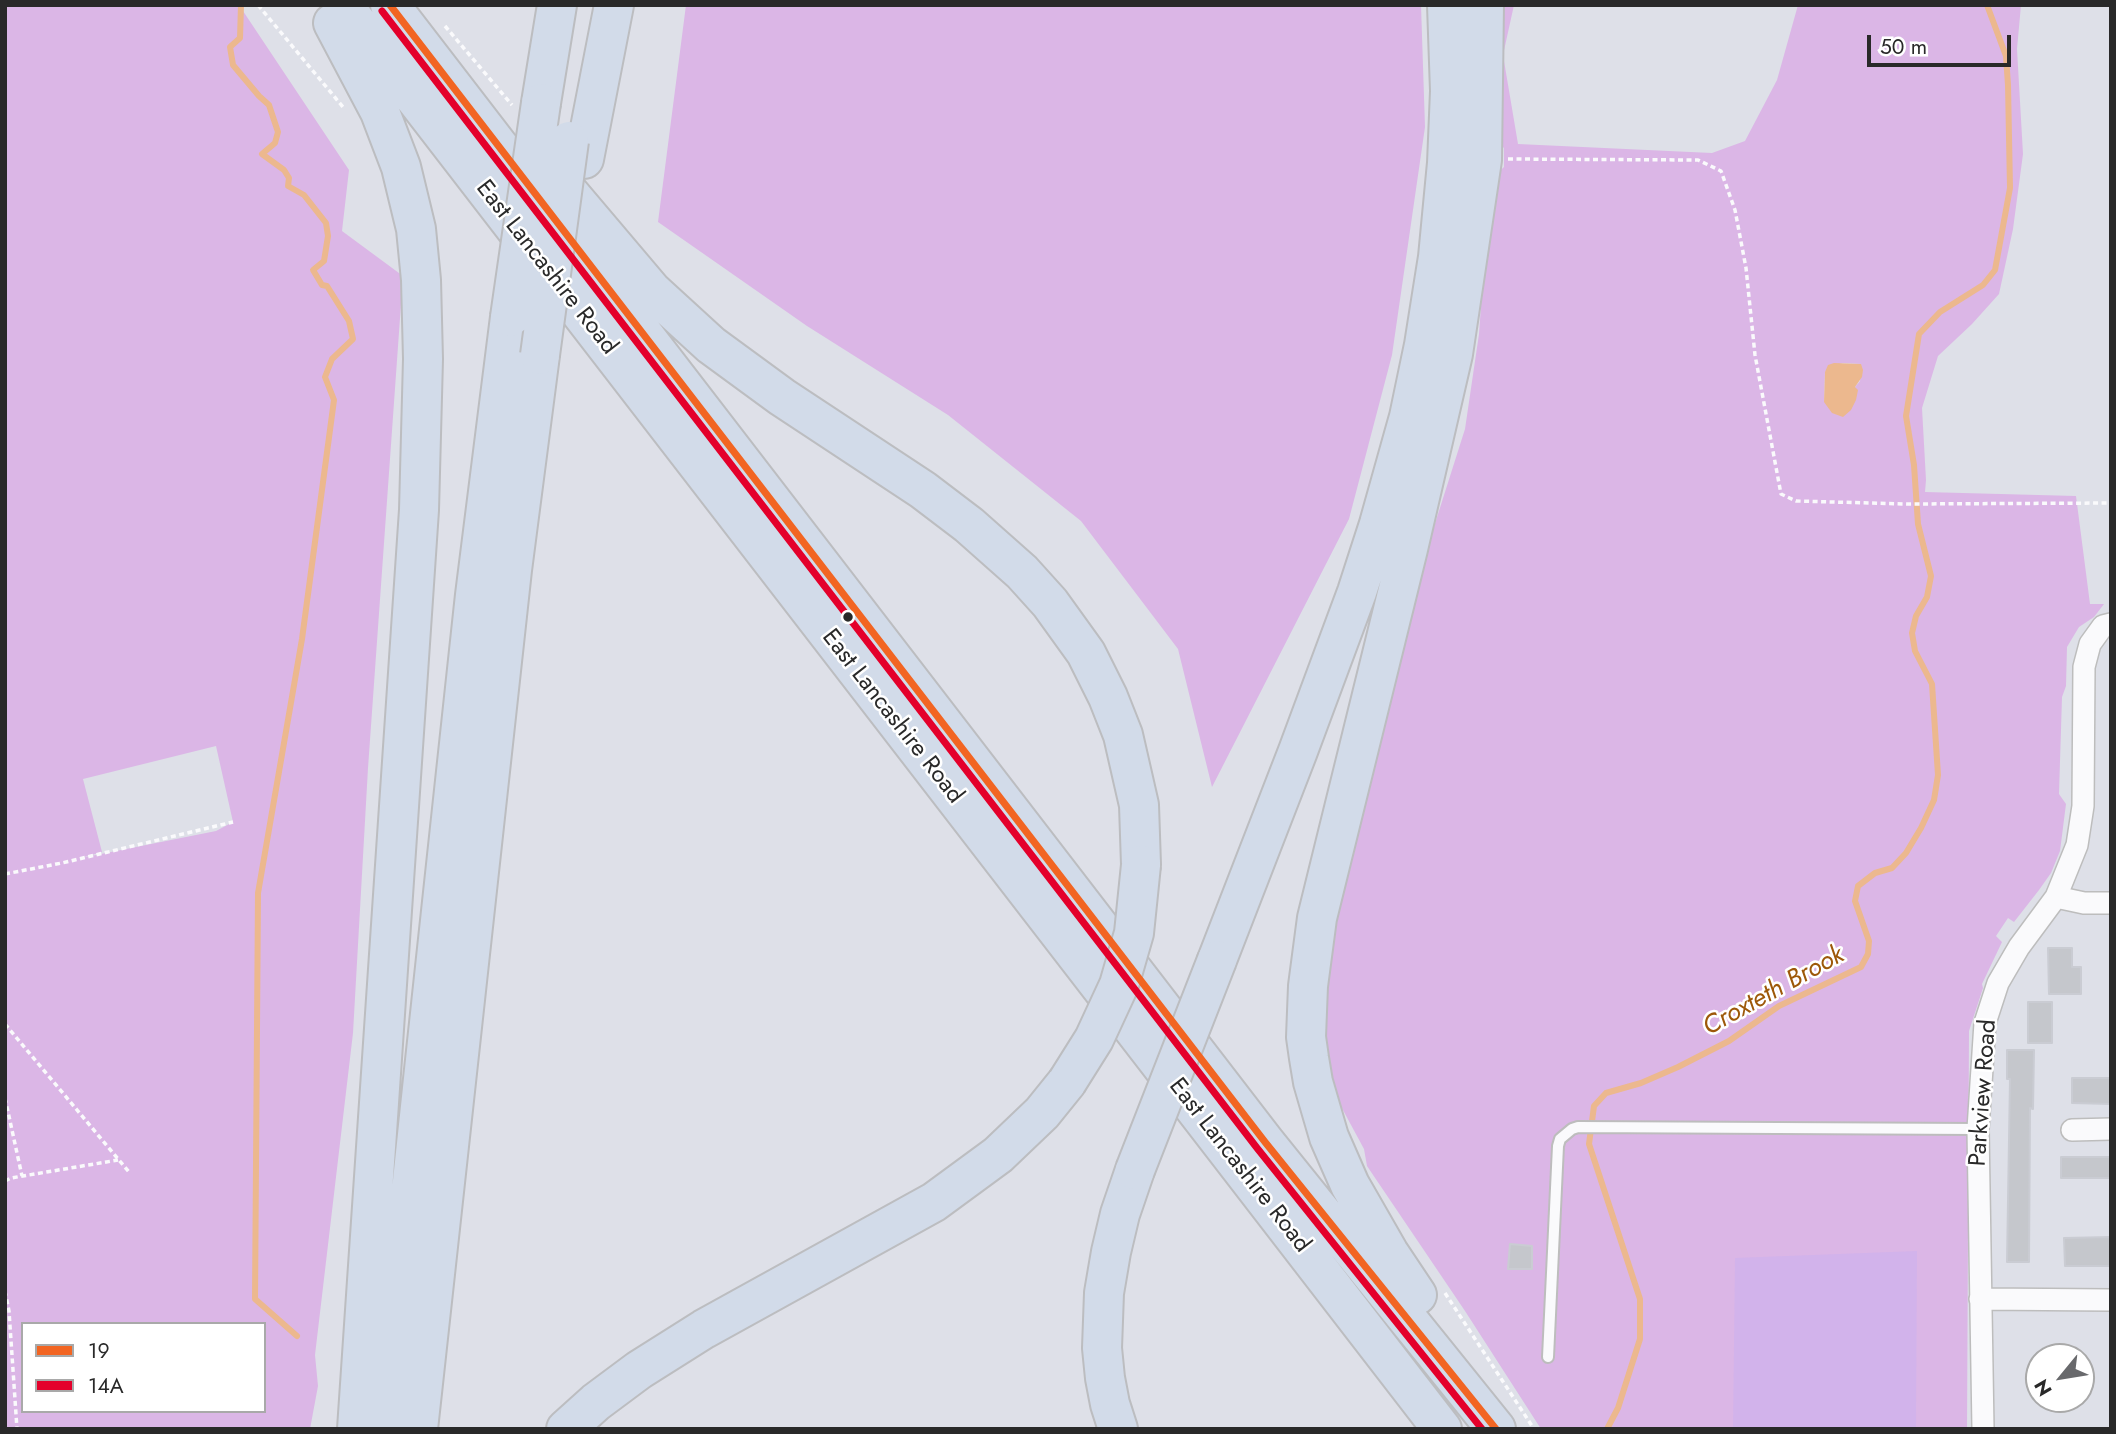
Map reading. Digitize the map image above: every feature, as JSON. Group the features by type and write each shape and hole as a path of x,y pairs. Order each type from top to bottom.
{"highway":[{"path":"322,5 380,112 401,167 416,229 421,280 423,359 419,510 357,1429"},
{"name":"East Lancashire Road","path":"343,5 1441,1429"},
{"name":"East Lancashire Road","path":"390,5 1265,1142 1496,1429"},
{"path":"408,5 652,291 694,330 766,386 923,490 969,525 1023,572 1050,603 1086,653 1108,697 1123,735 1139,805 1142,865 1134,933 1119,985 1094,1039 1067,1082 1042,1113 998,1155 934,1202 704,1329 628,1378 566,1429"},
{"path":"384,1429 475,596 526,206 538,5"},
{"path":"534,95 557,5"},
{"path":"577,150 590,5"},
{"path":"418,1429 512,570 540,355 577,150 614,5"},
{"path":"1118,1429 1105,1378 1102,1348 1103,1304 1120,1214 1348,617 1380,524 1409,417 1436,270 1444,190 1450,90 1447,5"},
{"path":"1484,5 1482,160 1453,354 1317,918 1308,986 1306,1037 1313,1082 1324,1121 1350,1185 1389,1253 1509,1429"}],"street":[{"name":"Parkview Road","path":"1983,1429 1978,1129 1985,1023 1998,983 2019,947 2056,897 2077,845 2083,806 2084,667 2090,644 2103,626 2111,624"},
{"path":"2056,897 2084,903 2111,903"},
{"path":"2073,1130 2111,1129"},
{"path":"1980,1299 2111,1300"}],"lane":[{"path":"1548,1357 1558,1146 1566,1133 1578,1127 1978,1129"}],"path":[{"path":"258,5 351,116"},
{"path":"1482,160 1698,160 1721,171 1735,210 1755,355 1781,494 1796,501 1907,504 2111,503"},
{"path":"5,874 233,822"},
{"path":"5,1024 129,1172"},
{"path":"5,1098 22,1176"},
{"path":"5,1181 118,1160"},
{"path":"5,1291 9,1311 17,1429"},
{"path":"1444,1292 1534,1429"}],"shaded area":[{"path":"5,5 239,5 349,170 342,231 403,276 368,768 353,1033 315,1355 318,1386 310,1429 5,1429","holes":["216,746 233,822 216,831 81,858 102,852 83,779"]},
{"path":"686,5 1421,5 1425,127 1392,355 1349,519 1212,787 1178,649 1081,521 948,415 807,326 658,222"},
{"path":"1495,5 1514,5 1503,55 1518,144 1712,153 1745,141 1777,80 1798,5 2021,5 2017,49 2023,154 2013,229 1999,294 1938,356 1922,408 1925,492 2076,496 2090,604 2104,604 2094,617 2079,627 2067,647 2066,686 2062,697 2059,794 2066,804 2060,851 2051,873 2039,890 2014,922 2008,918 1996,936 2002,942 1982,984 1969,1031 1967,1429 1541,1429 1367,1166 1364,1149 1337,1099 1317,1041 1318,990 1399,637 1465,429 1479,334 1490,180 1504,167 1504,148 1491,136","holes":["1842,363 1861,364 1860,381 1855,387 1856,390 1824,402 1825,372","1510,1245 1532,1246 1532,1269 1509,1268"]},
{"path":"1861,364 1863,370 1855,387 1858,390 1856,400 1851,410 1843,417 1832,413 1824,402 1825,372 1828,365"},
{"path":"1917,1251 1916,1429 1733,1429 1735,1258"}],"building":[{"path":"2048,948 2072,948 2072,967 2081,967 2081,994 2049,994"},
{"path":"2028,1002 2052,1002 2052,1043 2028,1043"},
{"path":"2007,1050 2034,1050 2033,1109 2030,1108 2029,1262 2007,1262 2010,1079 2007,1079"},
{"path":"2072,1078 2111,1078 2111,1104 2072,1103"},
{"path":"2061,1157 2111,1157 2111,1178 2061,1178"},
{"path":"2111,1237 2111,1266 2065,1266 2064,1238"},
{"path":"1510,1244 1532,1246 1532,1269 1508,1269"}],"waterway":[{"path":"241,5 240,38 230,47 233,65 269,105 278,132 275,143 262,154 284,170 289,178 288,186 304,195 326,223 328,236 324,261 313,270 322,285 327,286 349,321 353,339 332,359 325,377 334,400 302,639 258,893 255,1299 297,1336"},
{"name":"Croxteth Brook","path":"1607,1429 1618,1408 1640,1339 1640,1299 1589,1144 1594,1106 1606,1093 1641,1083 1678,1067 1729,1041 1779,1006 1861,967 1868,954 1869,941 1855,901 1858,886 1875,873 1892,868 1906,853 1934,800 1938,775 1932,684 1915,651 1912,633 1916,616 1927,597 1931,576 1918,524 1914,465 1906,416 1919,334 1940,312 1983,285 1995,270 2010,188 2008,85 2006,56 1987,5"}],"transit line":[{"name":"19","path":"390,5 1265,1142 1496,1429"},
{"name":"14A","path":"382,11 1257,1148 1482,1429"}]}
